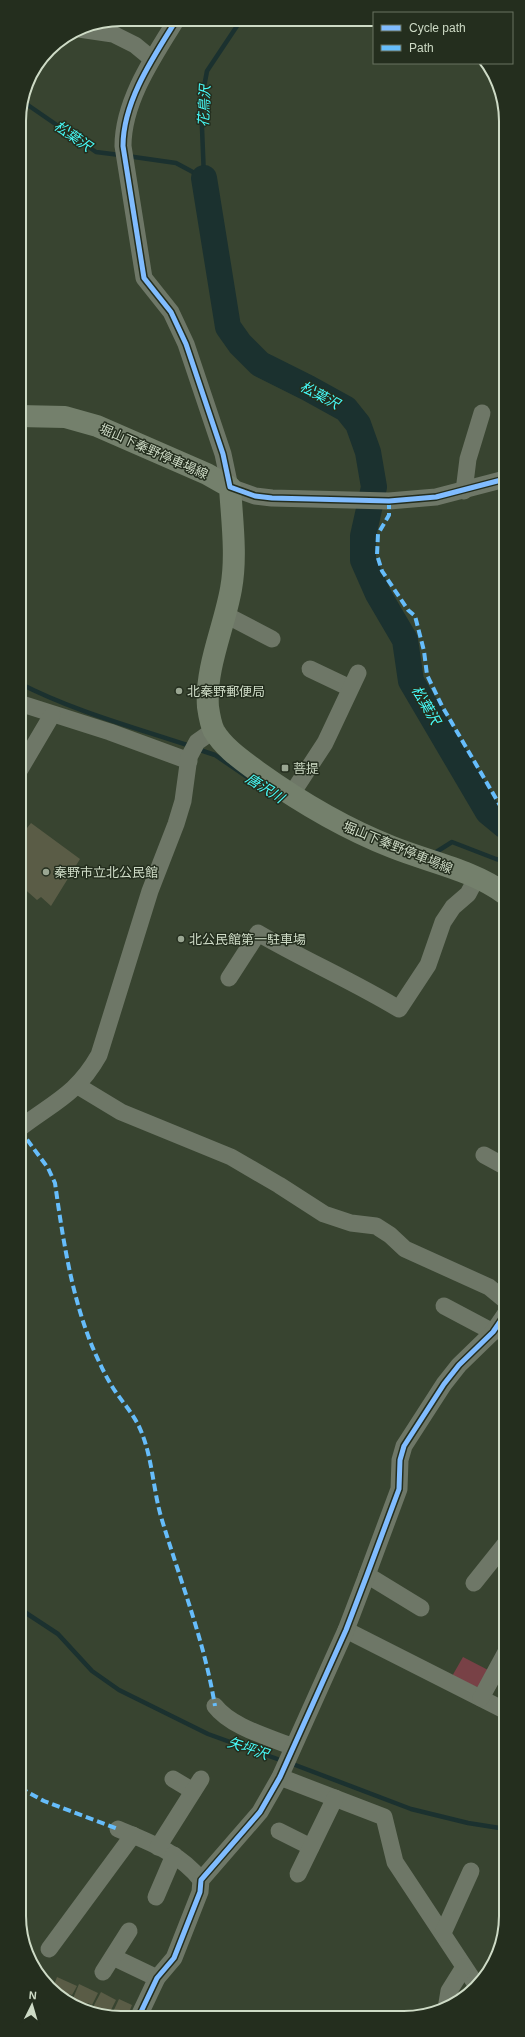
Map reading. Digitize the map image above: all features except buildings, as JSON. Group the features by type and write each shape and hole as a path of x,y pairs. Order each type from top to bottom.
{"main road":[{"name":"堀山下秦野停車場線","path":"26,416 65,417 98,426 207,474 230,487 233,565 226,615 208,684 208,708 197,747 229,749 291,795 339,823 391,846 477,877 499,890"}],"street":[{"path":"173,26 152,59 126,115 123,130 123,146 144,278 171,312 186,344 223,454 230,487 255,496 381,502 436,497 499,481"},
{"path":"91,31 113,34 135,45 152,59"},
{"path":"464,491 468,459 482,413"},
{"path":"226,615 272,639"},
{"path":"291,795 325,743 354,680 310,669"},
{"path":"26,706 52,715 110,732 197,747 176,824 150,891 99,1055 90,1071 78,1086 61,1100 26,1124"},
{"path":"26,760 52,715"},
{"path":"229,978 258,933 288,951 357,984 399,1009 428,965 443,922 453,907 468,894 477,877"},
{"path":"78,1086 121,1112 231,1157 279,1185 324,1214 351,1223 376,1226 390,1235 405,1249 489,1287 499,1295"},
{"path":"484,1155 499,1163"},
{"path":"444,1306 493,1332"},
{"path":"141,2011 157,1978 174,1958 200,1892 201,1880 260,1812 280,1777 346,1630 367,1575 399,1489 400,1460 404,1446 444,1384 459,1365 493,1332 499,1323"},
{"path":"474,1583 499,1552"},
{"path":"367,1575 421,1608"},
{"path":"346,1630 499,1707"},
{"path":"481,1698 499,1665"},
{"path":"215,1706 221,1714 234,1722 292,1750"},
{"path":"280,1777 384,1818 395,1862 473,1980"},
{"path":"158,1846 197,1785 173,1779"},
{"path":"298,1874 335,1798"},
{"path":"279,1831 311,1847"},
{"path":"49,1949 126,1832 158,1846 174,1855 191,1867 201,1880"},
{"path":"156,1896 174,1855"},
{"path":"443,1933 471,1871"},
{"path":"103,1972 129,1932"},
{"path":"113,1957 157,1978"},
{"path":"447,2000 449,1991 464,1967"}],"shaded area":[{"path":"463,1657 490,1671 480,1688 451,1678"}],"waterway":[{"name":"花鳥沢","path":"204,178 201,103 207,71 237,26"},
{"name":"松葉沢","path":"28,105 96,152 120,155"},
{"name":"松葉沢","path":"127,156 176,163 204,178"},
{"name":"松葉沢","path":"204,178 228,327 240,344 260,364 346,409 358,424 368,452 374,487 363,536 363,560 378,594 405,640 411,681 488,812 499,821"},
{"name":"唐沢川","path":"26,686 60,702 190,746"},
{"name":"唐沢川","path":"197,749 215,755 269,792"},
{"name":"唐沢川","path":"433,854 452,842 499,860"},
{"name":"矢坪沢","path":"26,1613 58,1634 92,1671 119,1690 208,1734 283,1761"},
{"name":"矢坪沢","path":"290,1763 411,1809 468,1823 499,1828"}],"marked path":[{"path":"389,501 389,515 378,534 377,555 382,571 408,610 415,616 424,651 427,675 442,706 499,804"},
{"path":"26,1138 48,1168 55,1183 69,1270 87,1333 104,1372 136,1420 145,1442 151,1464 159,1509 192,1612 205,1658 215,1706"},
{"path":"26,1791 44,1801 118,1829"}],"cycle path":[{"path":"173,26 141,80 134,96 124,129 123,146 144,278 171,312 186,344 223,454 230,487 255,496 272,498 389,501 436,497 499,481"},
{"path":"141,2011 157,1978 174,1958 200,1892 201,1880 260,1812 280,1777 346,1630 367,1575 399,1489 400,1460 404,1446 444,1384 459,1365 493,1332 499,1323"}],"place":[{"name":"北秦野郵便局","path":"179,691"},
{"name":"菩提","path":"285,768"},
{"name":"秦野市立北公民館","path":"46,872"},
{"name":"北公民館第一駐車場","path":"181,939"}]}
